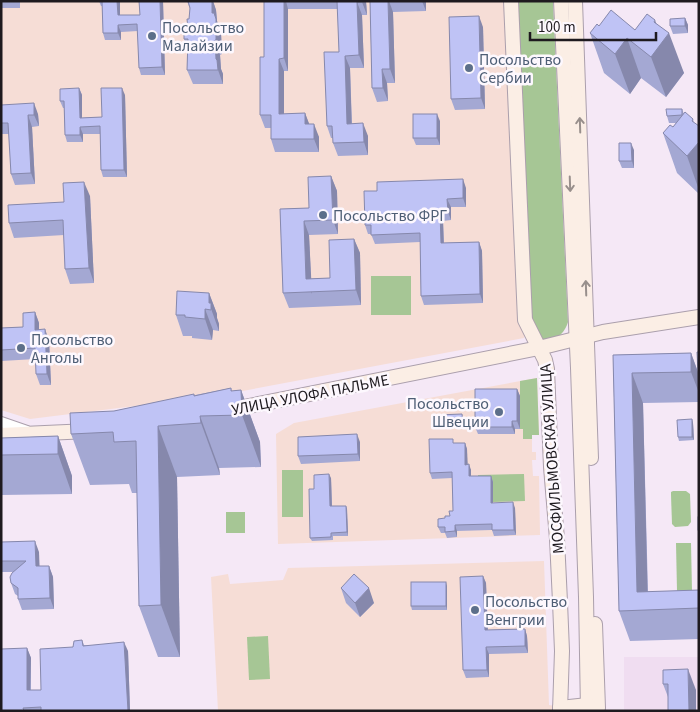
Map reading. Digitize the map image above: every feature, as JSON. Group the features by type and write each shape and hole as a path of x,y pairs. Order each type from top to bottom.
{"main road":[{"name":"МОСФИЛЬМОВСКАЯ УЛИЦА","path":"512,1 525,320 545,360 547,369 551,467 558,539 562,651 560,710"},
{"name":"МОСФИЛЬМОВСКАЯ УЛИЦА","path":"561,1 582,338 586,650 591,709"},
{"name":"МОСФИЛЬМОВСКАЯ УЛИЦА","path":"575,1 591,709"},
{"name":"УЛИЦА УЛОФА ПАЛЬМЕ","path":"219,412 539,348 607,332 699,317"},
{"path":"1,435 42,435 106,429"},
{"path":"562,651 586,650"},
{"path":"560,710 591,709"}],"street":[{"path":"1,422 42,435"}],"shaded area":[{"path":"1,1 509,1 518,322 524,325 527,330 524,338 216,396 30,419 1,410"},
{"path":"537,378 539,435 532,435 532,452 536,452 536,460 532,460 533,476 539,476 540,535 278,544 276,434 294,423"},
{"path":"544,561 549,705 555,706 555,711 218,711 211,577 228,574 230,584 283,580 288,568"},
{"path":"624,657 699,657 699,711 624,711"}],"green space":[{"path":"515,1 553,1 568,322 560,335 548,341 539,336 532,326"},
{"path":"371,276 411,276 411,315 371,315"},
{"path":"537,378 539,435 532,435 532,439 523,439 523,429 520,429 520,381"},
{"path":"282,470 303,470 303,517 282,517"},
{"path":"524,474 525,501 493,502 478,482 478,475"},
{"path":"686,491 690,494 691,522 688,526 675,527 672,524 671,492"},
{"path":"226,512 245,512 245,533 226,533"},
{"path":"676,543 691,543 692,591 677,591"},
{"path":"268,636 270,679 249,680 247,637"}],"building":[{"name":"Посольство Малайзии","path":"102,1 117,1 118,15 140,15 139,1 160,1 162,67 139,68 137,24 118,25 118,33 103,33"},
{"path":"188,1 212,1 212,13 214,13 216,19 215,40 218,70 187,70 188,39 184,39 184,29 188,29 187,19 189,19 190,8"},
{"path":"264,1 284,1 284,58 279,59 279,114 305,113 305,124 314,124 314,139 271,139 271,115 260,115 260,57 264,57"},
{"path":"337,1 362,1 357,2 359,55 345,56 347,124 363,123 364,142 333,143 332,126 327,126 324,52 339,52"},
{"path":"370,1 388,1 390,69 382,69 383,88 372,88"},
{"path":"611,10 635,30 647,14 669,33 651,57 627,38 615,54 590,33 597,24 599,26"},
{"name":"Посольство Сербии","path":"479,16 481,98 451,99 449,17"},
{"path":"685,18 685,26 670,26 670,19"},
{"path":"79,88 80,118 102,117 101,88 122,88 124,170 101,170 100,126 80,127 80,135 65,135 64,101 60,101 60,89"},
{"path":"34,103 34,115 28,115 31,173 11,174 8,123 1,123 1,105"},
{"path":"666,109 682,109 682,115 667,116"},
{"path":"685,112 699,126 699,142 687,156 663,133 670,125 673,127"},
{"path":"413,114 437,114 437,138 413,138"},
{"path":"619,143 631,143 632,161 619,161"},
{"path":"331,176 333,220 304,221 306,279 330,278 329,240 354,239 356,290 283,293 280,209 309,208 308,177"},
{"path":"463,179 463,198 447,199 448,212 440,212 441,243 479,242 480,294 421,296 420,233 371,235 371,225 365,225 364,191 377,191 377,182"},
{"path":"84,182 89,268 65,269 63,220 9,223 8,205 64,202 63,183"},
{"path":"177,291 209,293 211,310 205,309 205,319 176,315"},
{"path":"35,312 35,330 45,329 47,374 36,374 35,348 1,350 1,328 23,327 23,313"},
{"path":"697,352 699,352 699,373 698,373"},
{"path":"691,353 691,372 632,373 637,592 699,590 699,608 619,611 613,355"},
{"path":"231,388 231,391 241,390 242,415 200,416 201,423 158,426 161,605 139,606 136,441 114,442 113,432 71,434 70,413 114,411"},
{"name":"Посольство Швеции","path":"475,389 517,389 517,421 512,421 512,427 475,427"},
{"path":"462,414 463,422 437,423 437,415"},
{"path":"692,419 692,437 678,437 677,420"},
{"path":"357,434 358,454 298,456 298,437"},
{"path":"58,436 58,454 1,455 1,438"},
{"path":"429,439 453,439 453,443 465,443 465,465 469,464 469,476 491,476 491,503 513,502 514,530 492,530 492,524 455,525 455,531 445,532 445,527 438,527 438,519 450,516 449,511 453,511 452,472 430,473"},
{"path":"329,474 330,506 346,506 347,532 331,533 331,537 310,538 309,489 314,489 314,475"},
{"path":"35,541 36,566 49,566 50,598 18,599 18,588 11,583 10,577 26,561 1,561 1,542"},
{"path":"354,574 369,588 355,603 341,588"},
{"name":"Посольство Венгрии","path":"483,576 485,630 525,629 525,646 486,647 487,670 463,670 460,577"},
{"path":"411,582 446,582 446,606 411,606"},
{"path":"82,640 83,646 124,642 128,711 41,711 41,707 23,708 24,711 1,711 1,649 27,648 27,690 41,690 40,649 73,647 74,641"},
{"path":"688,669 689,711 668,711 668,684 663,684 663,670"}],"place":[{"name":"Посольство Малайзии","path":"152,36"},
{"name":"Посольство Сербии","path":"469,68"},
{"name":"Посольство ФРГ","path":"323,215"},
{"name":"Посольство Анголы","path":"21,348"},
{"name":"Посольство Швеции","path":"499,412"},
{"name":"Посольство Венгрии","path":"475,610"}]}
